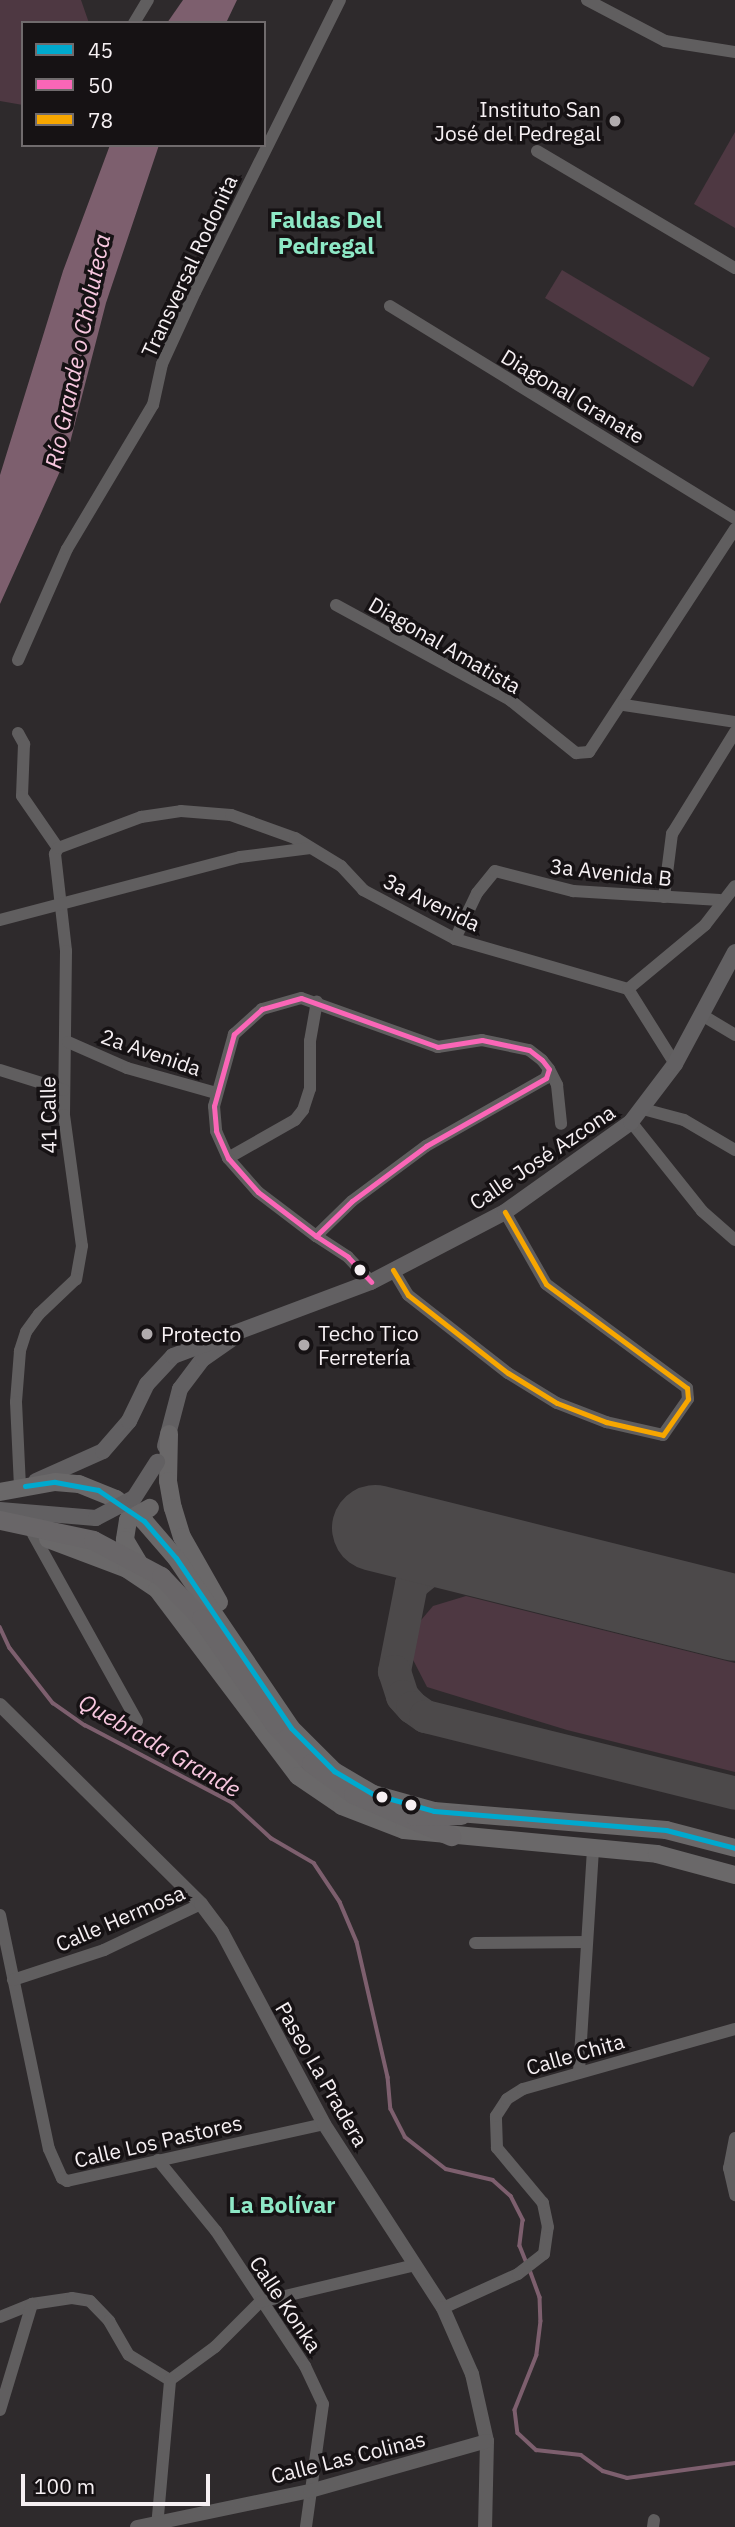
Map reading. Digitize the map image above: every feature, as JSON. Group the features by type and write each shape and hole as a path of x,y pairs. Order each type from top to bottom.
{"highway":[{"path":"0,1520 93,1541 161,1576 201,1618 274,1724 311,1763 353,1794 452,1836"},
{"path":"399,1814 461,1815"}],"main road":[{"name":"Calle José Azcona","path":"23,1486 103,1451 129,1420 147,1384 173,1356 371,1282 505,1212 631,1122 675,1064 735,952"},
{"name":"Calle José Azcona","path":"0,1510 96,1518 134,1498 157,1462 169,1434 180,1389 192,1372 224,1343 256,1327"},
{"path":"169,1434 168,1481 180,1530 259,1684"},
{"path":"0,1492 55,1482 99,1490 144,1521 176,1558 291,1728 334,1770 373,1794 461,1815 666,1830 735,1848"},
{"path":"150,1584 125,1539 128,1520 150,1508 162,1510 180,1530"},
{"path":"0,1528 33,1534 93,1554 150,1584 174,1606 298,1776 342,1806 404,1830 657,1854 735,1875"}],"street":[{"path":"135,21 148,0"},
{"name":"Transversal Rodonita","path":"18,660 67,549 153,405 162,364 191,301 340,0"},
{"path":"587,0 665,41 735,52"},
{"path":"537,151 735,268"},
{"name":"Diagonal Granate","path":"390,306 735,518"},
{"path":"735,529 624,705 735,722"},
{"name":"Diagonal Amatista","path":"336,605 510,700 576,752 594,748 624,705"},
{"path":"664,897 672,834 735,732"},
{"path":"18,733 24,744 22,796 58,848"},
{"name":"3a Avenida","path":"58,848 141,817 181,811 231,815 311,848 341,866 363,890 456,939 628,989"},
{"name":"41 Calle","path":"23,1486 16,1402 20,1351 26,1332 76,1279 81,1264 64,1090 68,1042 64,906 55,854 58,848"},
{"path":"0,920 64,906 240,857 311,848"},
{"name":"3a Avenida B","path":"456,939 477,893 495,871 573,891 720,901"},
{"path":"675,1064 628,989 705,925 720,901 735,886"},
{"path":"216,1093 226,1054 246,1020 274,1003 302,998 438,1047 482,1040 529,1050 549,1069 557,1084 561,1124"},
{"path":"228,1158 295,1120 303,1110 310,1089 310,1041 317,1002"},
{"path":"702,1014 735,1035"},
{"name":"2a Avenida","path":"68,1042 127,1068 216,1093 214,1118 228,1158 258,1192 348,1257 371,1282"},
{"path":"316,1236 390,1171 426,1146 508,1102 546,1078 549,1069"},
{"path":"0,1070 64,1090"},
{"path":"643,1108 684,1120 735,1150"},
{"path":"631,1122 702,1211 735,1240"},
{"path":"394,1270 408,1294 508,1373 547,1397 606,1422 663,1435 688,1399 687,1388 547,1284 505,1212"},
{"path":"33,1534 137,1721"},
{"name":"Paseo La Pradera","path":"0,1705 201,1904 222,1932 324,2124 443,2308 472,2374 487,2441 485,2527"},
{"path":"579,2072 593,1847"},
{"name":"Calle Hermosa","path":"13,1980 104,1950 201,1904"},
{"name":"Calle Los Pastores","path":"0,1915 49,2149 62,2178 67,2181 324,2124"},
{"path":"475,1944 587,1942"},
{"name":"Calle Chita","path":"443,2308 518,2274 544,2254 548,2227 543,2203 497,2148 496,2116 523,2089 735,2029"},
{"path":"735,2138 729,2168 735,2195"},
{"name":"Calle Konka","path":"158,2160 216,2231 260,2302 305,2366 323,2404 306,2527"},
{"path":"158,2525 170,2380 215,2347 260,2302 415,2265"},
{"path":"0,2318 32,2304 72,2298 90,2301 109,2321 129,2355 170,2380"},
{"path":"0,2410 32,2304"},
{"name":"Calle Las Colinas","path":"137,2527 158,2525 310,2491 487,2441"}],"shaded area":[{"path":"0,0 81,0 88,21 21,21 21,105 0,101"},
{"path":"735,132 735,228 694,204"},
{"path":"562,270 710,358 693,387 545,298"},
{"path":"466,1596 735,1663 735,1772 567,1730 427,1687 409,1652 416,1626 433,1606"}],"water":[{"path":"183,0 237,0 227,21 168,21"},
{"name":"Río Grande o Choluteca","path":"109,147 158,147 106,303 66,458 0,604 0,475 63,271"}],"waterway":[{"name":"Quebrada Grande","path":"0,1627 10,1648 53,1703 85,1725 233,1803 271,1838 314,1863 340,1902 357,1942 388,2077 391,2109 405,2137 446,2169 493,2180 511,2196 523,2220 520,2246 527,2263"},
{"name":"Quebrada Grande","path":"530,2270 540,2297 541,2321 537,2355 515,2410 518,2433 536,2450 581,2455 603,2471 627,2478 735,2463"}],"taxiway":[{"path":"478,1554 442,1559 411,1584 394,1671 402,1696 412,1707 425,1716 735,1793"}],"runway":[{"path":"375,1528 735,1618"}],"transit line":[{"name":"50","path":"316,1236 352,1201 426,1146 546,1078 549,1069 542,1060 529,1050 482,1040 438,1047 301,998 262,1009 234,1034 214,1106 216,1131 228,1158 258,1192 316,1236 348,1257 371,1282"},
{"name":"78","path":"393,1270 408,1295 508,1373 557,1403 606,1422 663,1435 688,1399 687,1388 546,1284 505,1212"},
{"name":"45","path":"25,1486 55,1482 98,1490 144,1521 176,1558 291,1728 334,1771 373,1794 434,1811 666,1830 735,1848"}],"place":[{"name":"Instituto San José del Pedregal","path":"615,121"},
{"name":"Protecto","path":"147,1334"},
{"name":"Techo Tico Ferretería","path":"304,1345"}],"district":[{"name":"Faldas Del Pedregal","path":"326,232"},
{"name":"La Bolívar","path":"282,2204"}]}
